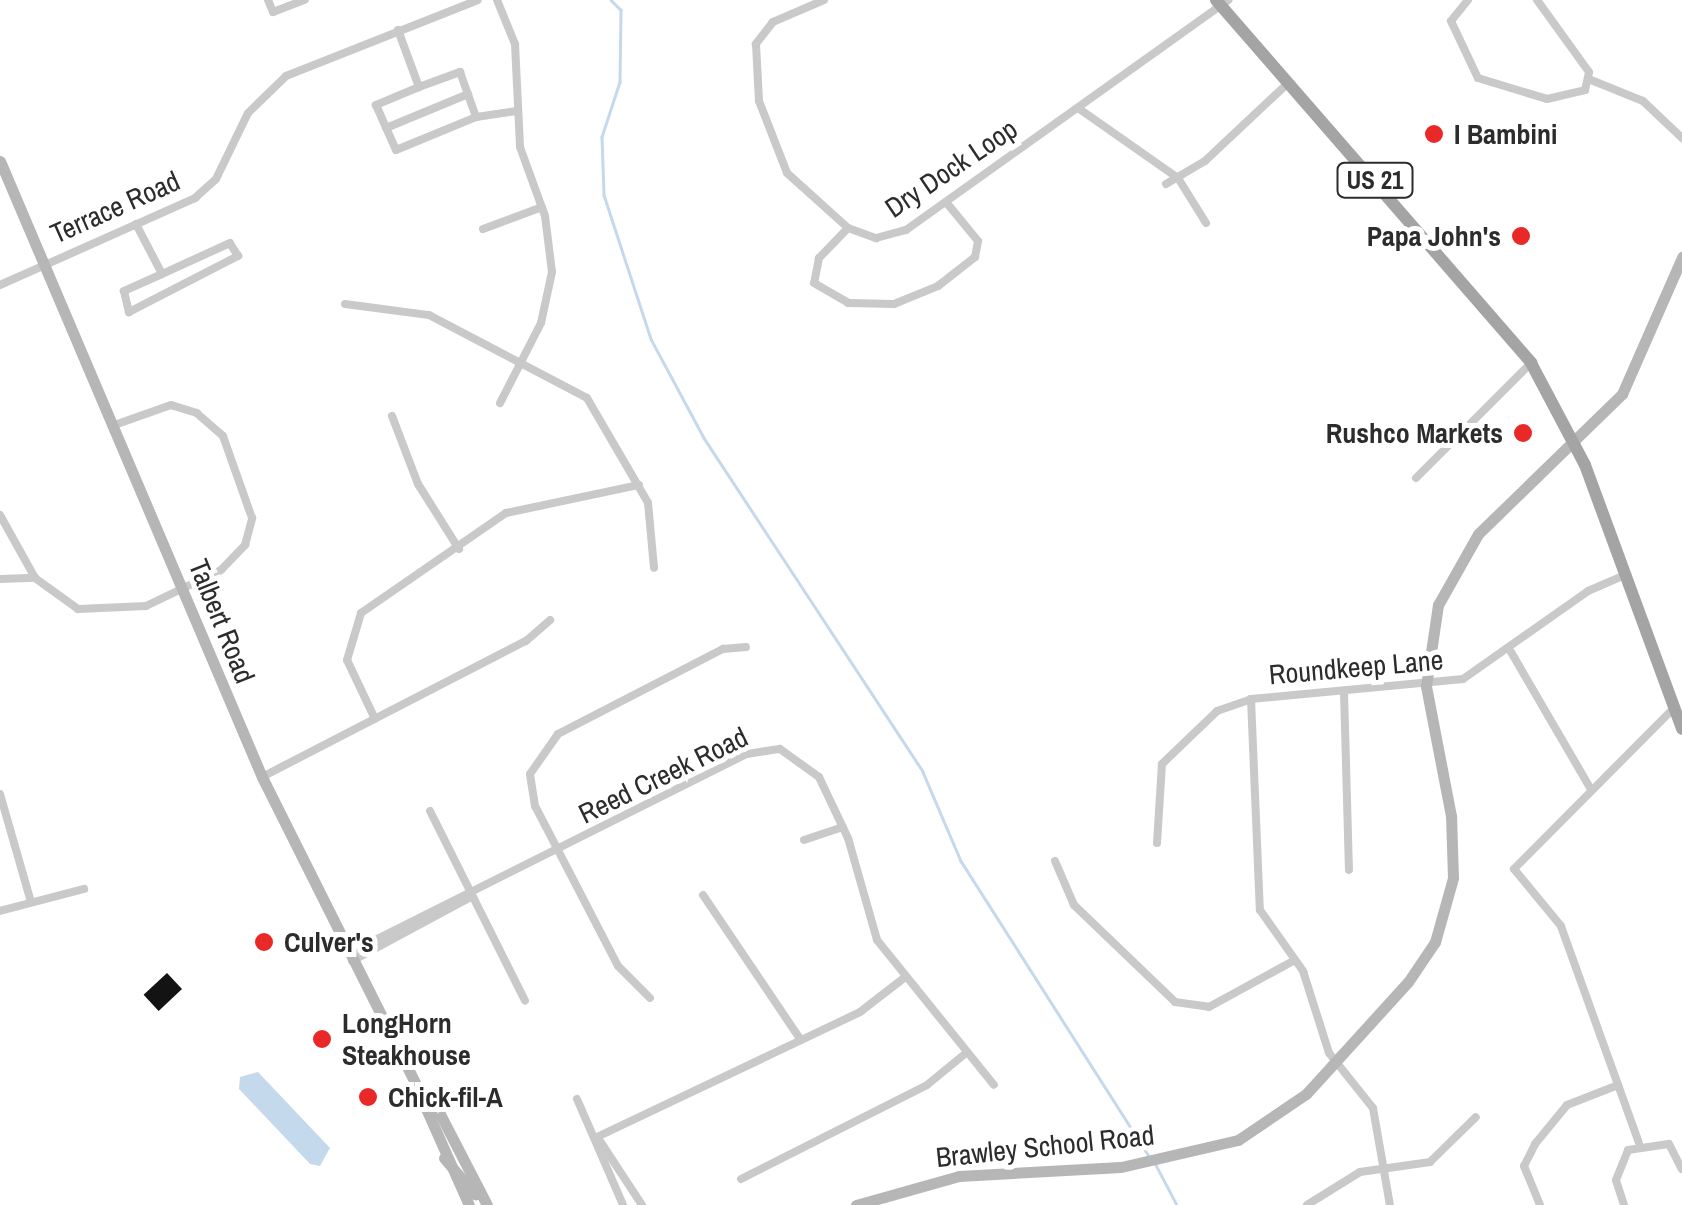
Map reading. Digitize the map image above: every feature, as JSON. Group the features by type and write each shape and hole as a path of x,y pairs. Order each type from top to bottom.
{"main road":[{"name":"US 21","path":"1222,3 1530,364 1574,441 1682,729"}],"street":[{"path":"268,0 273,12 305,0"},
{"name":"Terrace Road","path":"0,286 210,186 248,113 286,76 478,0"},
{"path":"497,0 518,58 517,111 542,208 550,286 522,362 500,403"},
{"path":"822,0 773,22 756,44 754,66 758,101 787,173 848,228 819,258 814,284 848,303 894,304 938,286 974,256 978,241 946,202"},
{"path":"1468,0 1452,20 1484,82 1546,99 1584,90 1591,80"},
{"path":"1536,0 1591,80 1644,101 1682,138"},
{"name":"Dry Dock Loop","path":"848,228 888,237 946,202 1222,3"},
{"path":"398,30 419,87"},
{"path":"476,118 460,72 376,105 396,150 476,118 517,111"},
{"path":"1166,184 1178,178 1288,83"},
{"path":"386,128 468,94"},
{"path":"1078,108 1178,178 1206,223"},
{"name":"Talbert Road","path":"0,161 117,424 181,589 262,777 419,1090 444,1158 468,1205"},
{"path":"483,229 542,208"},
{"path":"136,224 162,274"},
{"path":"230,243 238,256 129,312 124,291 162,274 230,243"},
{"name":"Brawley School Road","path":"856,1205 959,1176 1085,1171 1204,1152 1277,1117 1335,1063 1426,960 1445,914 1454,836 1426,686 1432,624 1459,559 1622,394 1682,257"},
{"path":"345,304 429,315 522,362 599,410 655,523 654,568"},
{"path":"1416,478 1530,364"},
{"path":"0,515 35,578 78,609 106,614 181,589 221,570 245,545 252,518 245,485 222,436 196,413 164,406 117,424"},
{"path":"392,416 418,484 459,548"},
{"path":"374,719 347,660 352,626 517,510 587,502 639,485"},
{"name":"Roundkeep Lane","path":"1157,844 1162,764 1218,710 1251,699 1463,680 1511,652 1572,602 1625,574"},
{"path":"0,579 35,578"},
{"path":"262,777 550,620"},
{"path":"650,998 618,966 530,790 545,744 723,649 746,647"},
{"path":"1511,652 1590,788"},
{"path":"1344,692 1349,870"},
{"path":"1251,699 1260,910 1295,960 1335,1063 1373,1108 1390,1205"},
{"path":"1639,1143 1561,926 1514,869 1590,788 1674,708"},
{"name":"Reed Creek Road","path":"352,961 763,749 809,764 843,827 869,922 904,978 994,1085"},
{"path":"0,794 31,902"},
{"path":"430,811 469,898 526,1000"},
{"path":"804,840 843,827"},
{"path":"0,845 13,842"},
{"path":"1056,861 1074,905 1175,1002 1209,1006 1295,960"},
{"path":"0,911 84,888"},
{"path":"703,896 780,999 800,1039"},
{"path":"597,1138 866,1008 904,978"},
{"path":"741,1179 928,1085 966,1053"},
{"path":"1540,1205 1524,1166 1535,1144 1567,1105 1618,1085"},
{"name":"Talbert Road","path":"419,1090 440,1114 485,1205"},
{"path":"577,1099 597,1138 622,1205"},
{"path":"1307,1205 1352,1175 1446,1153 1476,1117"},
{"path":"597,1138 642,1205"},
{"path":"1624,1205 1619,1159 1639,1143 1669,1144 1682,1169"},
{"path":"444,1158 485,1205"}],"water":[{"path":"258,1072 330,1148 320,1166 310,1164 239,1089 240,1077"}],"building":[{"path":"167,973 182,989 159,1011 144,995"}],"waterway":[{"path":"611,0 621,10 620,82 602,137 604,195 651,339 704,438 923,772 961,861 1148,1155"},
{"path":"1156,1165 1177,1205"}],"place":[{"name":"I Bambini","path":"1434,134"},
{"name":"Papa John's","path":"1521,236"},
{"name":"Rushco Markets","path":"1523,433"},
{"name":"Culver's","path":"264,942"},
{"name":"LongHorn Steakhouse","path":"322,1039"},
{"name":"Chick-fil-A","path":"368,1097"}]}
